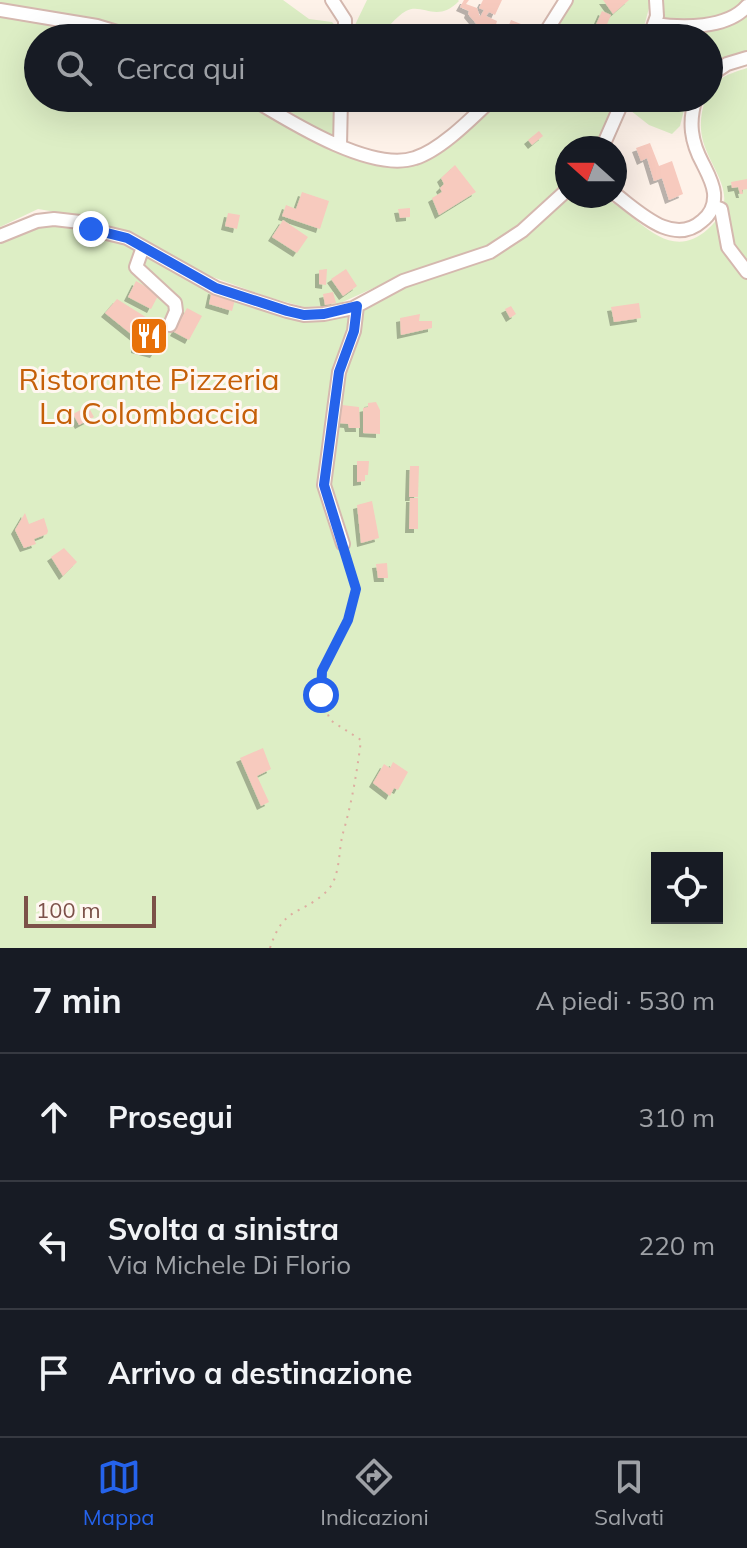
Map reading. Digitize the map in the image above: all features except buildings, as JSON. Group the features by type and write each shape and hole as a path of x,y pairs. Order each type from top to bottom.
{"street":[{"path":"332,0 345,24"},
{"path":"551,24 566,0"},
{"path":"654,24 656,0"},
{"path":"710,24 740,14 747,6"},
{"path":"0,10 85,24"},
{"path":"723,67 747,58"},
{"path":"277,112 340,146 386,162 414,159 440,144 477,112"},
{"path":"340,146 341,112"},
{"path":"607,136 618,112"},
{"path":"627,203 655,224 669,229 693,228 707,216 714,196 711,179 698,156 691,132 694,112"},
{"path":"0,236 37,221 71,220 127,238 204,283 287,311 304,315 324,314 357,306 403,281 463,262 507,243 555,201"},
{"path":"713,206 721,209 728,247 747,272"},
{"path":"143,247 136,267 175,303 176,311 170,325"},
{"path":"343,544 324,485 339,372 354,331 357,306"}],"path":[{"path":"270,948 279,924 292,912 326,892 334,880 350,814 361,740 330,720 321,695 322,671 348,620 356,589 343,544"}],"green space":[{"path":"0,0 283,0 309,19 334,24 96,24 0,5"},
{"path":"367,0 459,1 444,11 406,11 391,24 355,24"},
{"path":"571,0 649,0 645,24 556,24"},
{"path":"661,0 747,0 747,52 723,58 723,24 657,24"},
{"path":"0,16 42,24 24,24 24,112 263,112 289,127 378,166 402,167 426,160 483,112 613,112 603,136 555,136 555,194 531,217 491,244 413,270 334,306 304,307 268,297 210,276 80,217 38,209 0,227"},
{"path":"747,68 747,948 0,948 0,243 39,228 77,228 96,238 124,244 213,294 285,317 324,321 355,314 405,287 492,258 526,237 558,208 621,208 665,239 678,242 693,239 708,229 723,207 722,185 707,153 701,124 702,112 723,112 723,78"},
{"path":"287,112 346,112 343,141"},
{"path":"632,112 684,112 680,126 672,134 649,125"}],"place":[{"name":"Ristorante Pizzeria La Colombaccia","path":"149,336"}],"route":[{"path":"91,229 127,238 204,283 287,311 304,315 324,314 357,306 354,331 339,372 324,485 356,589 348,620 322,671 321,695"}]}
